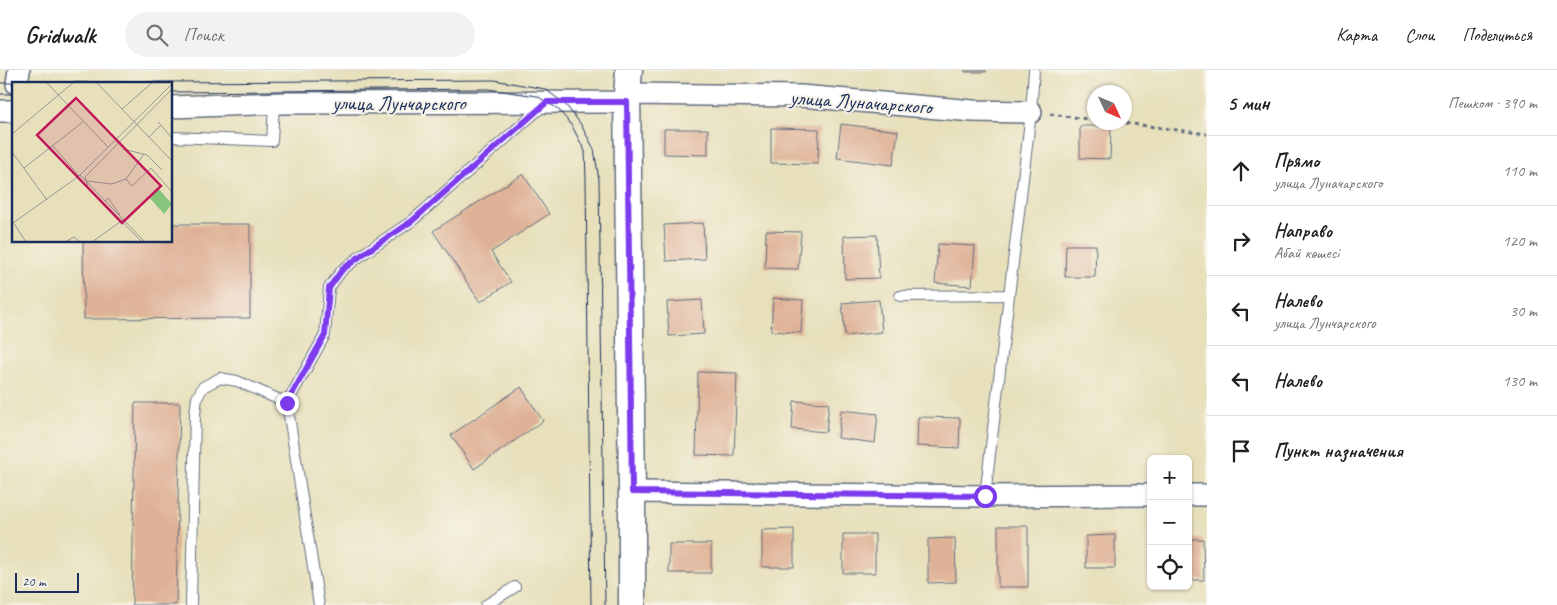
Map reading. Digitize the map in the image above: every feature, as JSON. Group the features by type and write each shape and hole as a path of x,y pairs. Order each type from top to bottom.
{"street":[{"name":"улица Луначарского","path":"628,89 801,96 973,111 1031,112"},
{"name":"улица Лунчарского","path":"172,106 547,102 628,89"},
{"path":"628,89 632,605"},
{"path":"632,492 985,496 1147,495"},
{"path":"1192,495 1207,495"}],"lane":[{"path":"985,496 1031,112 1034,70"},
{"path":"319,605 287,403 325,335 329,288 342,270 412,221 547,102"},
{"path":"172,137 272,141 274,104"},
{"path":"900,296 1009,295"},
{"path":"191,605 197,398 203,387 220,378 237,381 287,403"},
{"path":"486,605 514,587"}],"path":[{"path":"1031,112 1087,119"},
{"path":"1132,124 1207,134"}],"building":[{"path":"965,70 986,70 986,72 965,72"},
{"path":"841,124 898,131 893,165 837,158"},
{"path":"1080,126 1087,126 1087,130 1111,130 1110,159 1080,158"},
{"path":"771,128 819,129 818,164 771,163"},
{"path":"664,129 708,129 708,155 664,154"},
{"path":"523,174 549,214 491,252 511,282 480,302 433,231"},
{"path":"703,223 705,259 666,261 664,225"},
{"path":"172,224 250,224 250,318 84,319 83,242 172,242"},
{"path":"766,231 801,232 798,269 765,268"},
{"path":"877,235 879,278 845,279 844,236"},
{"path":"938,244 975,246 972,286 935,283"},
{"path":"1066,245 1096,245 1095,277 1065,277"},
{"path":"773,298 803,300 801,333 771,331"},
{"path":"702,300 704,334 669,336 667,302"},
{"path":"879,300 882,332 845,336 842,303"},
{"path":"698,372 737,373 734,456 696,455"},
{"path":"521,387 543,421 474,469 451,435"},
{"path":"794,401 829,403 826,432 792,429"},
{"path":"135,403 180,403 176,605 132,605"},
{"path":"841,410 878,414 875,443 838,438"},
{"path":"918,417 960,418 959,448 917,446"},
{"path":"998,526 1028,526 1028,587 998,587"},
{"path":"794,529 794,567 762,567 762,530"},
{"path":"843,534 875,534 875,573 843,573"},
{"path":"1115,535 1115,568 1086,568 1086,536"},
{"path":"955,538 956,582 928,583 928,539"},
{"path":"1192,539 1203,539 1204,580 1192,580"},
{"path":"669,544 711,544 711,573 669,573"}],"tram line":[{"path":"165,82 494,80 545,89 565,104 580,123 594,149 599,180 605,605"},
{"path":"0,83 12,83"},
{"path":"172,92 488,89 537,96 558,109 572,126 585,151 591,605"},
{"path":"0,94 12,94"}],"route":[{"path":"287,403 325,335 329,288 342,270 412,221 547,102 627,102 632,492 985,496"}]}
